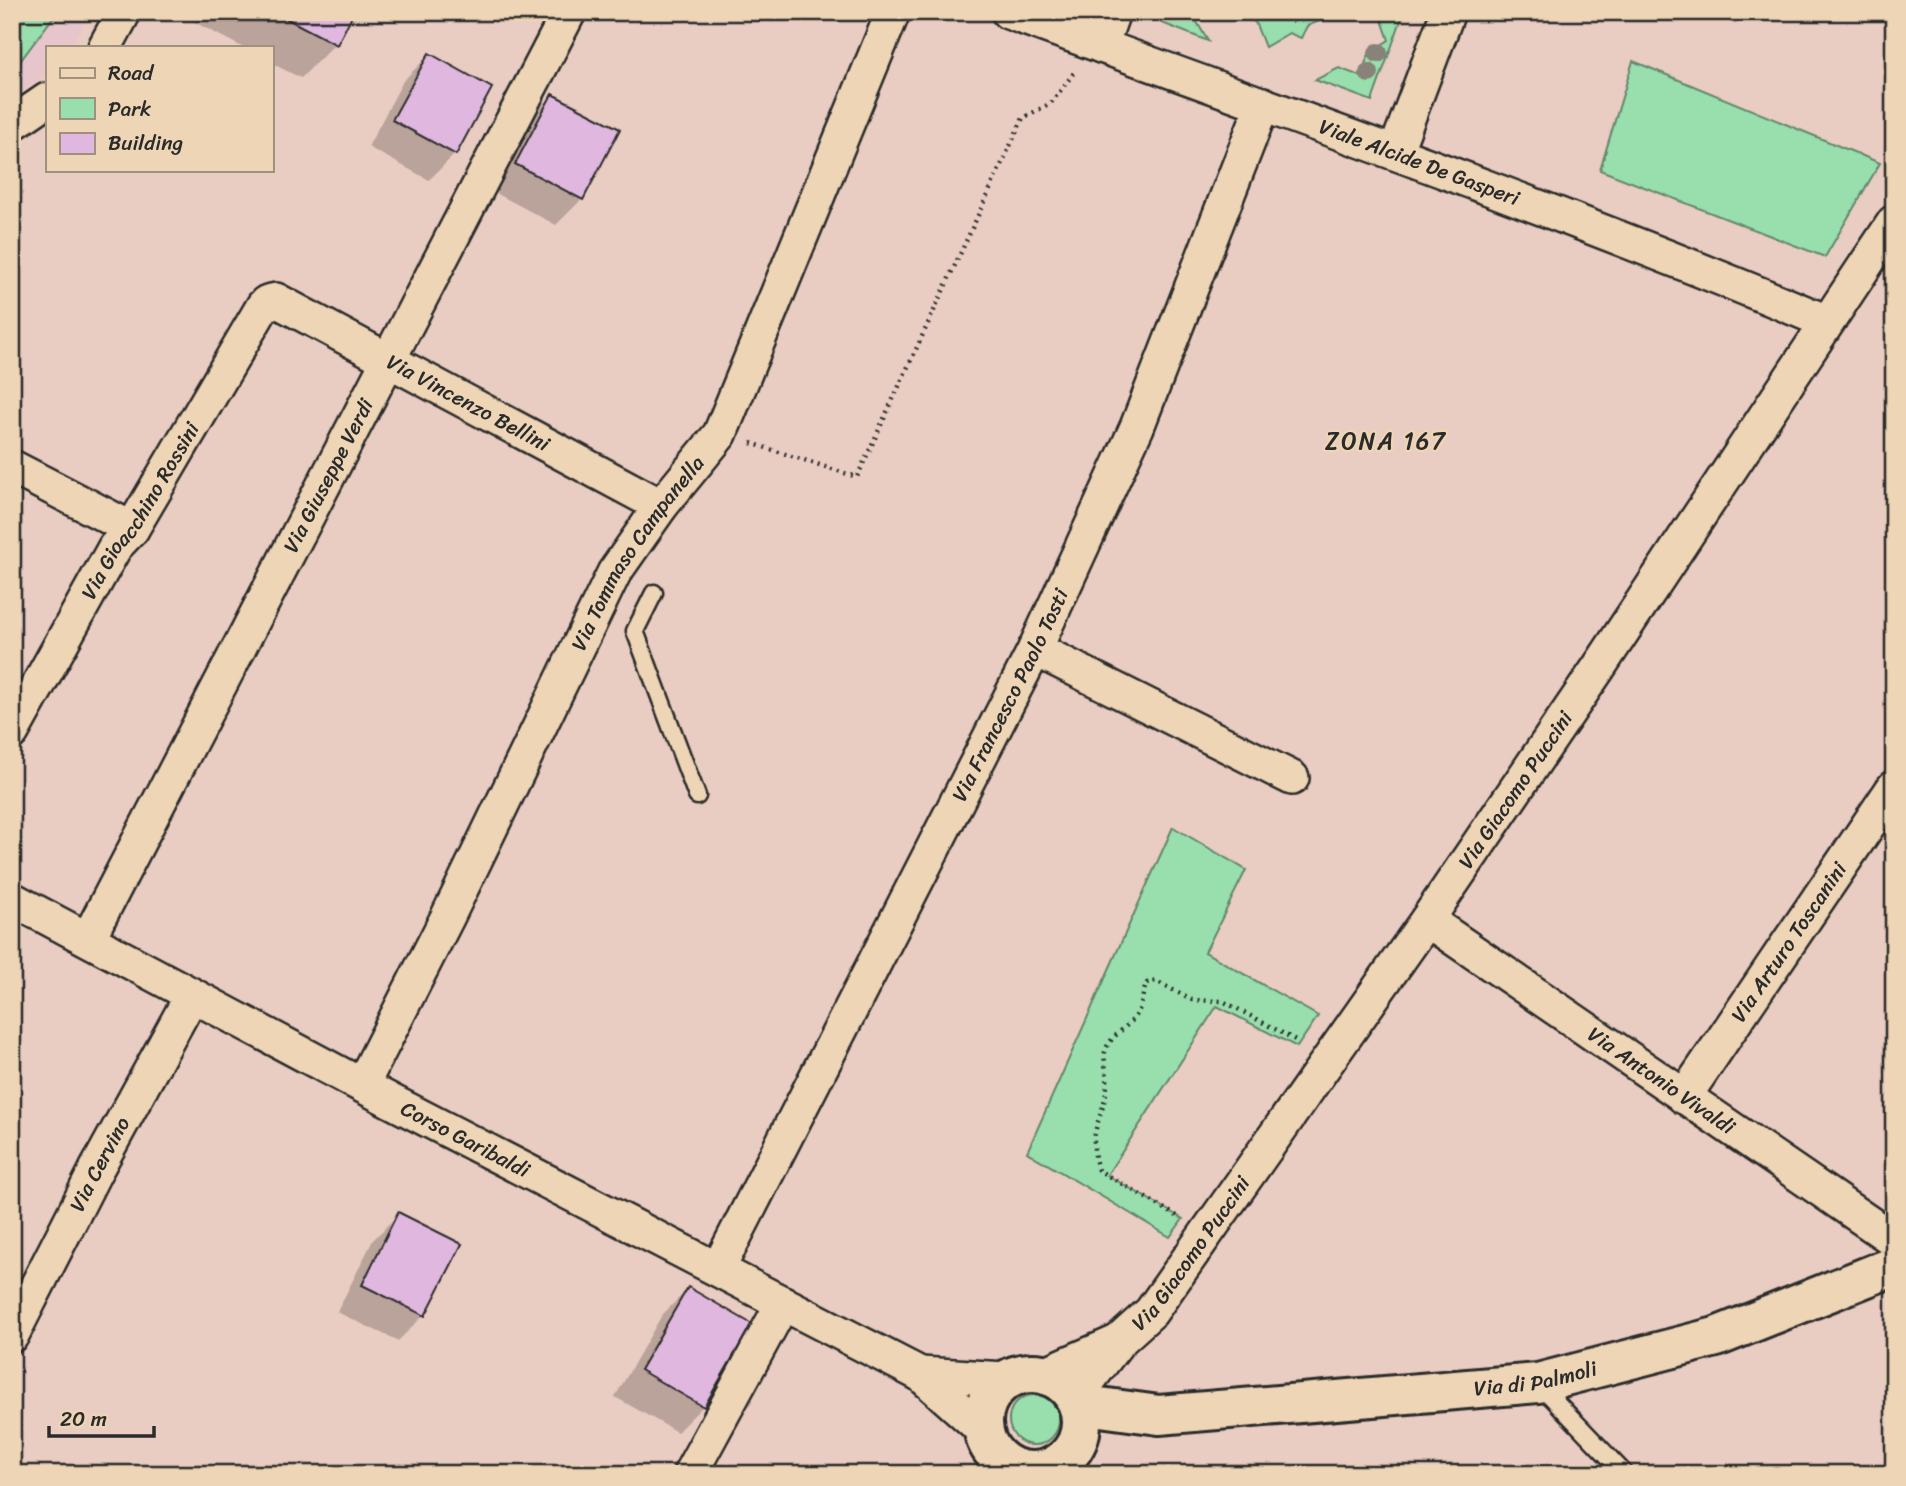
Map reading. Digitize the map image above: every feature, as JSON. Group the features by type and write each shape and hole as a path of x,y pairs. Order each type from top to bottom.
{"street":[{"path":"106,46 124,12"},
{"name":"Via Giuseppe Verdi","path":"88,939 386,360 569,12"},
{"name":"Via Tommaso Campanella","path":"362,1085 448,916 614,573 661,506 720,434 894,12"},
{"name":"Viale Alcide De Gasperi","path":"1008,12 1090,56 1262,104 1753,290 1827,322"},
{"path":"1090,56 1113,12"},
{"path":"1395,153 1448,12"},
{"path":"12,124 46,101"},
{"name":"Via Francesco Paolo Tosti","path":"718,1269 1035,649 1138,427 1262,104"},
{"name":"Via Giacomo Puccini","path":"1076,1401 1119,1341 1151,1312 1329,1062 1605,658 1894,222"},
{"name":"Via Vincenzo Bellini","path":"276,300 661,506"},
{"name":"Via Gioacchino Rossini","path":"12,732 115,547 132,529 263,306 276,300"},
{"path":"12,467 132,529"},
{"path":"1035,649 1292,778"},
{"name":"Via Arturo Toscanini","path":"1684,1097 1894,787"},
{"name":"Corso Garibaldi","path":"12,899 362,1085 920,1374 988,1452"},
{"name":"Via Antonio Vivaldi","path":"1427,920 1894,1240"},
{"name":"Via Cervino","path":"12,1335 96,1170 192,995"},
{"name":"Via di Palmoli","path":"1076,1401 1159,1415 1538,1383 1716,1338 1894,1266"},
{"path":"690,1474 783,1303"},
{"name":"Via Giacomo Puccini","path":"1044,1374 1119,1341"},
{"name":"Corso Garibaldi","path":"920,1374 1006,1379"},
{"path":"1018,1374 1044,1374 1062,1383 1076,1401 1081,1424 1076,1445 1064,1460 1048,1468 1028,1472 988,1452 982,1421 987,1402 998,1385 1018,1374"},
{"name":"Via di Palmoli","path":"1076,1445 1159,1415"}],"lane":[{"path":"654,593 635,631 697,796"},
{"path":"1538,1383 1625,1474"}],"path":[{"path":"720,434 857,477 1023,118 1051,103 1090,56"},
{"path":"1208,1233 1098,1170 1093,1153 1094,1132 1107,1086 1105,1053 1110,1041 1138,1012 1141,994 1147,983 1156,981 1192,1000 1223,1001 1297,1040 1329,1062"}],"shaded area":[{"path":"12,12 90,12 70,46 46,46 46,74 12,99"}],"green space":[{"path":"12,12 57,12 12,72"},
{"path":"1151,12 1191,12 1208,41 1149,18"},
{"path":"1243,12 1288,12 1292,22 1315,12 1330,12 1332,16 1307,26 1301,38 1289,33 1265,47 1255,22 1241,16"},
{"path":"1385,12 1404,12 1372,101 1315,80 1339,68 1360,76 1370,52 1389,40 1382,20"},
{"path":"1633,61 1880,163 1825,257 1600,170"},
{"path":"1173,827 1246,870 1205,952 1318,1016 1297,1047 1217,1006 1107,1175 1183,1219 1170,1237 1027,1152"},
{"path":"1034,1395 1052,1402 1059,1420 1052,1438 1034,1445 1016,1438 1009,1420 1016,1402"}],"building":[{"path":"274,12 354,12 337,45"},
{"path":"429,53 492,88 456,155 392,120"},
{"path":"552,94 620,129 583,200 515,164"},
{"path":"398,1212 462,1244 425,1316 362,1285"},
{"path":"688,1287 752,1324 704,1407 640,1370"}],"district":[{"name":"ZONA 167","path":"1386,441"}]}
